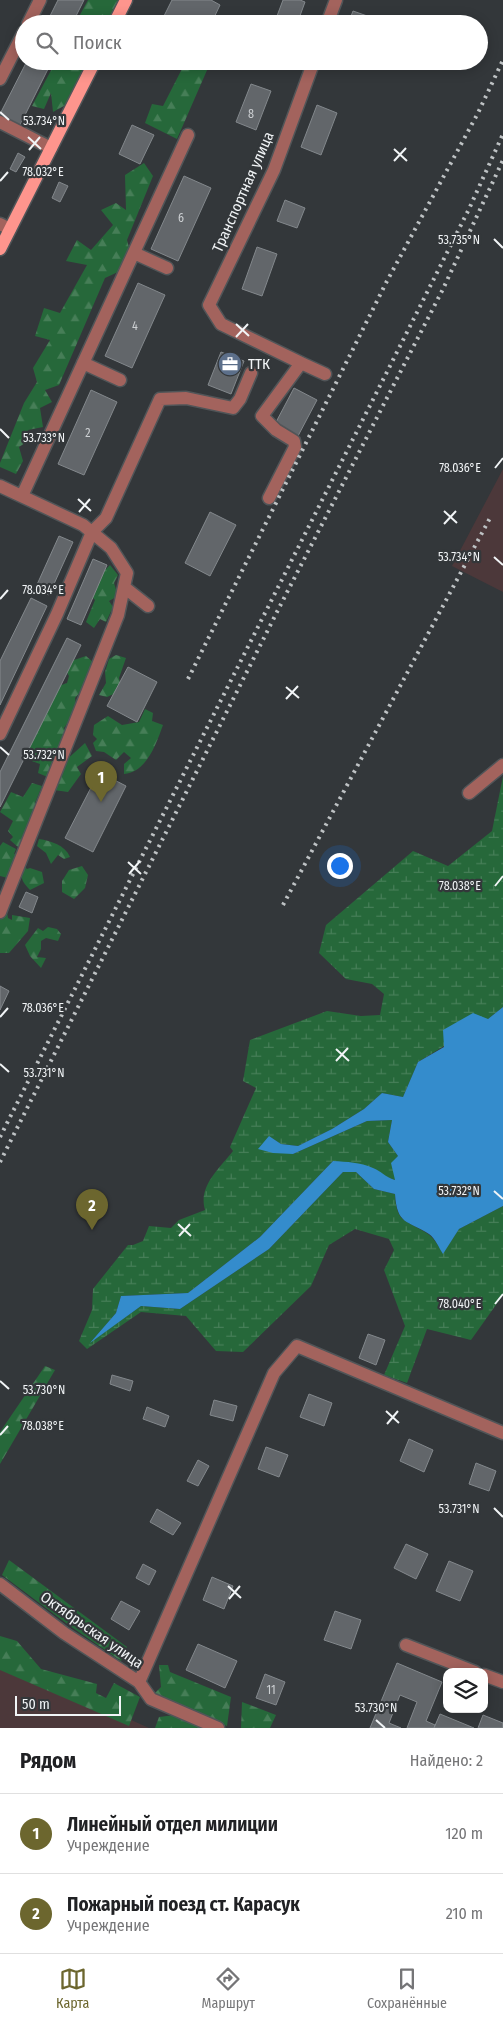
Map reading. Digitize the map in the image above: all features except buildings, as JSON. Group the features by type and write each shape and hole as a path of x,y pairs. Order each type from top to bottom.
{"main road":[{"path":"118,15 126,0"},
{"path":"0,249 5,227 51,148 90,70"}],"street":[{"path":"32,15 40,0"},
{"path":"330,15 336,0"},
{"path":"0,79 15,50"},
{"name":"Транспортная улица","path":"301,363 221,324 208,305 274,170 311,70"},
{"path":"0,122 51,148"},
{"path":"22,496 188,135"},
{"path":"134,253 167,268"},
{"path":"83,363 120,380"},
{"path":"269,498 295,447 294,441 276,430 262,416 301,363 324,374"},
{"path":"0,734 57,614 92,532 106,518 160,398 186,398 233,408 240,399 251,373"},
{"path":"0,486 84,525 111,548 127,573 118,615 0,912"},
{"path":"124,587 148,606"},
{"path":"469,793 503,766"},
{"path":"139,1682 274,1373 297,1346 503,1433"},
{"name":"Октябрьская улица","path":"0,1584 64,1633 139,1682 151,1699 218,1728"},
{"path":"406,1645 465,1668"},
{"path":"488,1676 503,1682"}],"shaded area":[{"path":"503,469 503,592 452,566"},
{"path":"0,1661 149,1728 0,1728"}],"green space":[{"path":"88,0 118,0 111,15 80,15"},
{"path":"51,70 85,70 71,102 53,112 51,93 44,109 32,106"},
{"path":"181,70 207,70 177,139 145,123 152,104 163,106"},
{"path":"144,163 153,176 127,240 130,251 118,272 105,278 59,385 45,390 52,402 40,408 43,427 28,430 31,439 19,447 23,461 16,474 0,467 24,403 37,382 33,368 50,340 35,336 44,308 60,313 87,265 66,261 77,240 91,250 113,225 101,210 116,203 126,210 125,175"},
{"path":"110,565 118,575 114,583 118,596 109,601 113,607 106,622 100,619 94,628 86,622 95,600 91,596 103,572"},
{"path":"116,655 126,658 119,678 121,686 118,692 107,697 99,695 106,683 105,672 109,659"},
{"path":"86,656 94,663 89,682 75,698 75,711 64,728 67,734 64,762 85,743 92,756 77,767 81,774 68,792 54,790 55,780 38,773 40,764 29,760 25,746 56,687 67,683 69,676 64,667 71,661"},
{"path":"145,709 153,713 152,721 163,725 154,748 145,763 132,772 124,774 124,764 131,758 124,752 116,760 104,752 96,751 93,743 97,739 93,735 94,725 108,716 122,725 139,722"},
{"path":"503,776 503,1007 488,1019 418,1062 403,1097 382,1093 364,1109 332,1129 298,1146 281,1144 269,1136 293,1154 367,1121 392,1120 388,1142 398,1156 395,1180 384,1176 375,1169 333,1161 260,1237 188,1293 121,1296 116,1313 92,1341 141,1306 180,1309 269,1249 343,1172 356,1172 374,1189 395,1194 400,1216 430,1236 443,1253 459,1229 503,1206 503,1295 471,1340 427,1329 407,1383 384,1375 405,1326 384,1270 394,1250 389,1239 355,1229 329,1245 311,1286 243,1352 216,1351 186,1316 141,1312 87,1349 79,1341 92,1310 93,1289 128,1245 143,1241 149,1226 171,1228 179,1220 205,1210 204,1193 211,1178 233,1151 230,1147 256,1088 243,1081 250,1040 327,1011 361,1016 380,1015 384,994 372,984 346,979 319,953 326,925 413,851 448,866 492,831"},
{"path":"32,783 42,786 35,803 37,812 29,822 33,825 19,848 10,840 13,837 8,831 13,821 0,812 11,792 23,797"},
{"path":"39,839 53,842 65,849 70,857 64,859 58,855 51,864 46,853 37,846"},
{"path":"3,842 16,849 14,854 18,853 8,878 0,876 0,846"},
{"path":"24,866 27,869 30,868 42,872 44,883 30,890 22,879"},
{"path":"82,866 88,875 85,888 74,899 62,892 62,881 69,870"},
{"path":"7,912 8,918 12,920 12,915 30,918 28,931 9,953 0,953 0,913"},
{"path":"48,927 57,929 61,934 58,941 46,938 41,941 41,949 37,957 46,958 41,968 30,956 25,945 38,928 43,931"},
{"path":"45,1366 55,1370 0,1464 0,1432"},
{"path":"9,1560 127,1647 121,1661 70,1626 2,1575"},
{"path":"0,1636 17,1641 41,1669 97,1684 96,1693 106,1698 114,1683 140,1697 129,1726 0,1670"},
{"path":"159,1665 168,1665 170,1672 231,1697 227,1726 191,1713 181,1704 173,1708 153,1695 161,1687"},
{"path":"242,1702 276,1715 270,1728 241,1728"},
{"path":"183,1714 209,1728 155,1728 159,1717"}],"water":[{"path":"503,1007 503,1206 459,1229 443,1254 431,1236 401,1217 396,1204 395,1194 374,1189 356,1172 343,1172 269,1249 180,1309 141,1306 90,1343 116,1313 121,1296 188,1293 260,1237 333,1161 363,1165 376,1169 395,1180 391,1163 398,1156 388,1142 392,1120 367,1121 293,1154 273,1153 258,1149 269,1136 281,1144 298,1146 332,1129 364,1109 382,1093 403,1097 418,1062 444,1047 443,1030 473,1013 488,1019"}],"railway":[{"path":"188,679 387,281 478,113 503,60"},
{"path":"0,1137 469,209 503,134"},
{"path":"0,1162 280,606 443,289 503,160"},
{"path":"283,905 490,518"}],"place":[{"name":"ТТК","path":"230,364"},
{"name":"Линейный отдел милиции","path":"101,802"},
{"name":"Пожарный поезд ст. Карасук","path":"92,1230"}]}
